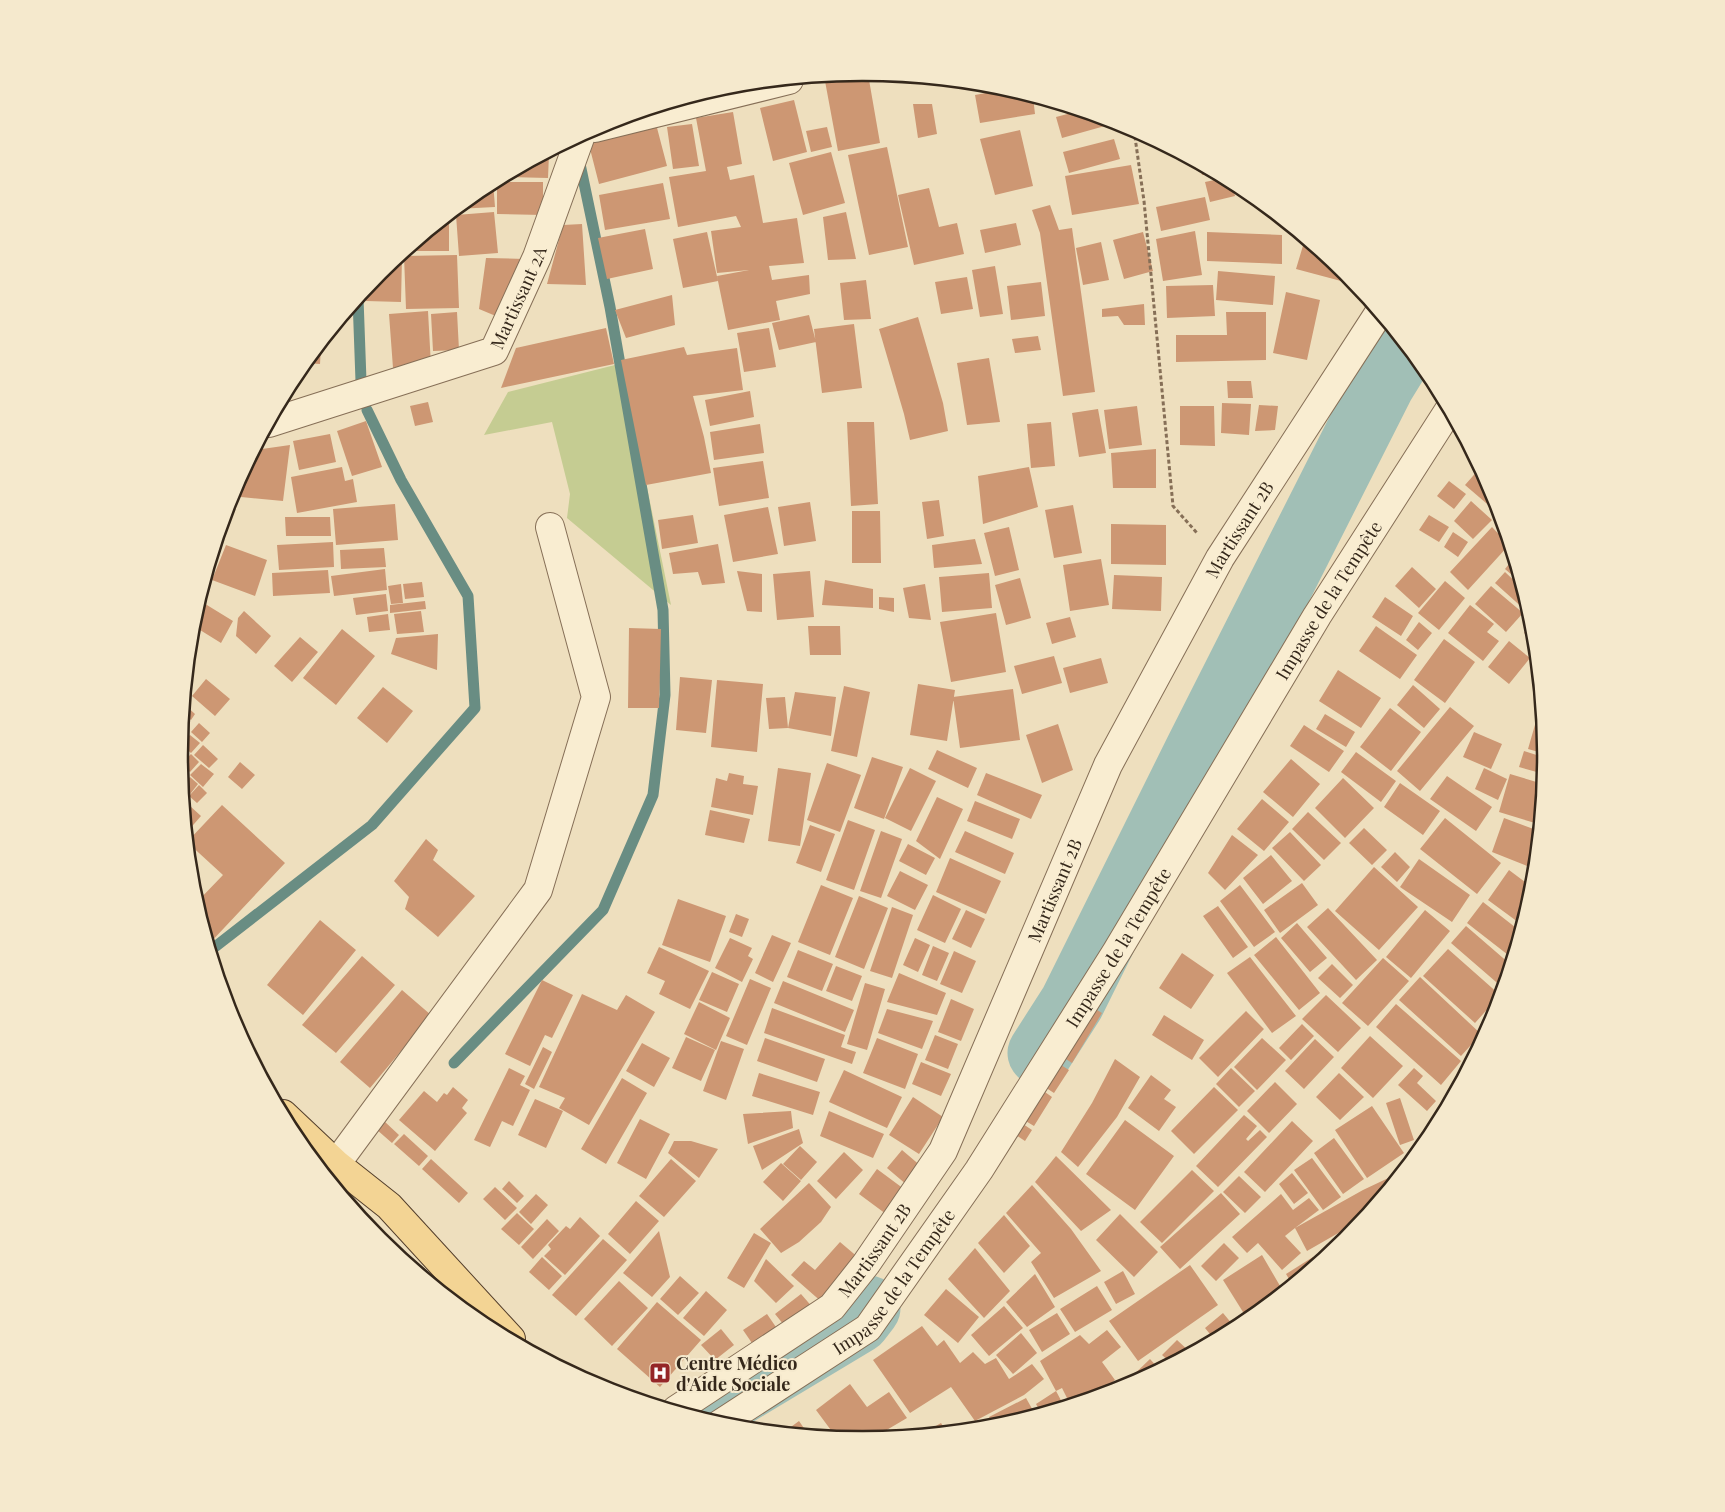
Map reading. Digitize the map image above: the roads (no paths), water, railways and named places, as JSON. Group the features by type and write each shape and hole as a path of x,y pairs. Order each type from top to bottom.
{"main road":[{"path":"316,1152 331,1169 389,1206 495,1321"}],"street":[{"name":"Martissant 2A","path":"277,420 494,351 536,257 577,145"},
{"name":"Martissant 2B","path":"682,1406 832,1307 866,1264 943,1151 1108,765 1220,558 1376,318"},
{"name":"Impasse de la Tempête","path":"730,1418 868,1328 979,1170 1117,951 1317,616 1445,416"},
{"path":"331,1169 538,890 596,697 550,527"}],"waterway":[{"path":"454,1063 603,910 653,795 665,695 663,610 610,307 580,164"},
{"path":"358,307 361,381"},
{"path":"1040,1053 1072,1003 1382,385 1403,351"},
{"path":"216,946 372,825 475,708 468,596 401,480 367,410"},
{"path":"706,1412 858,1321 868,1308"}],"place":[{"name":"Centre Médico d'Aide Sociale","path":"660,1373"}]}
